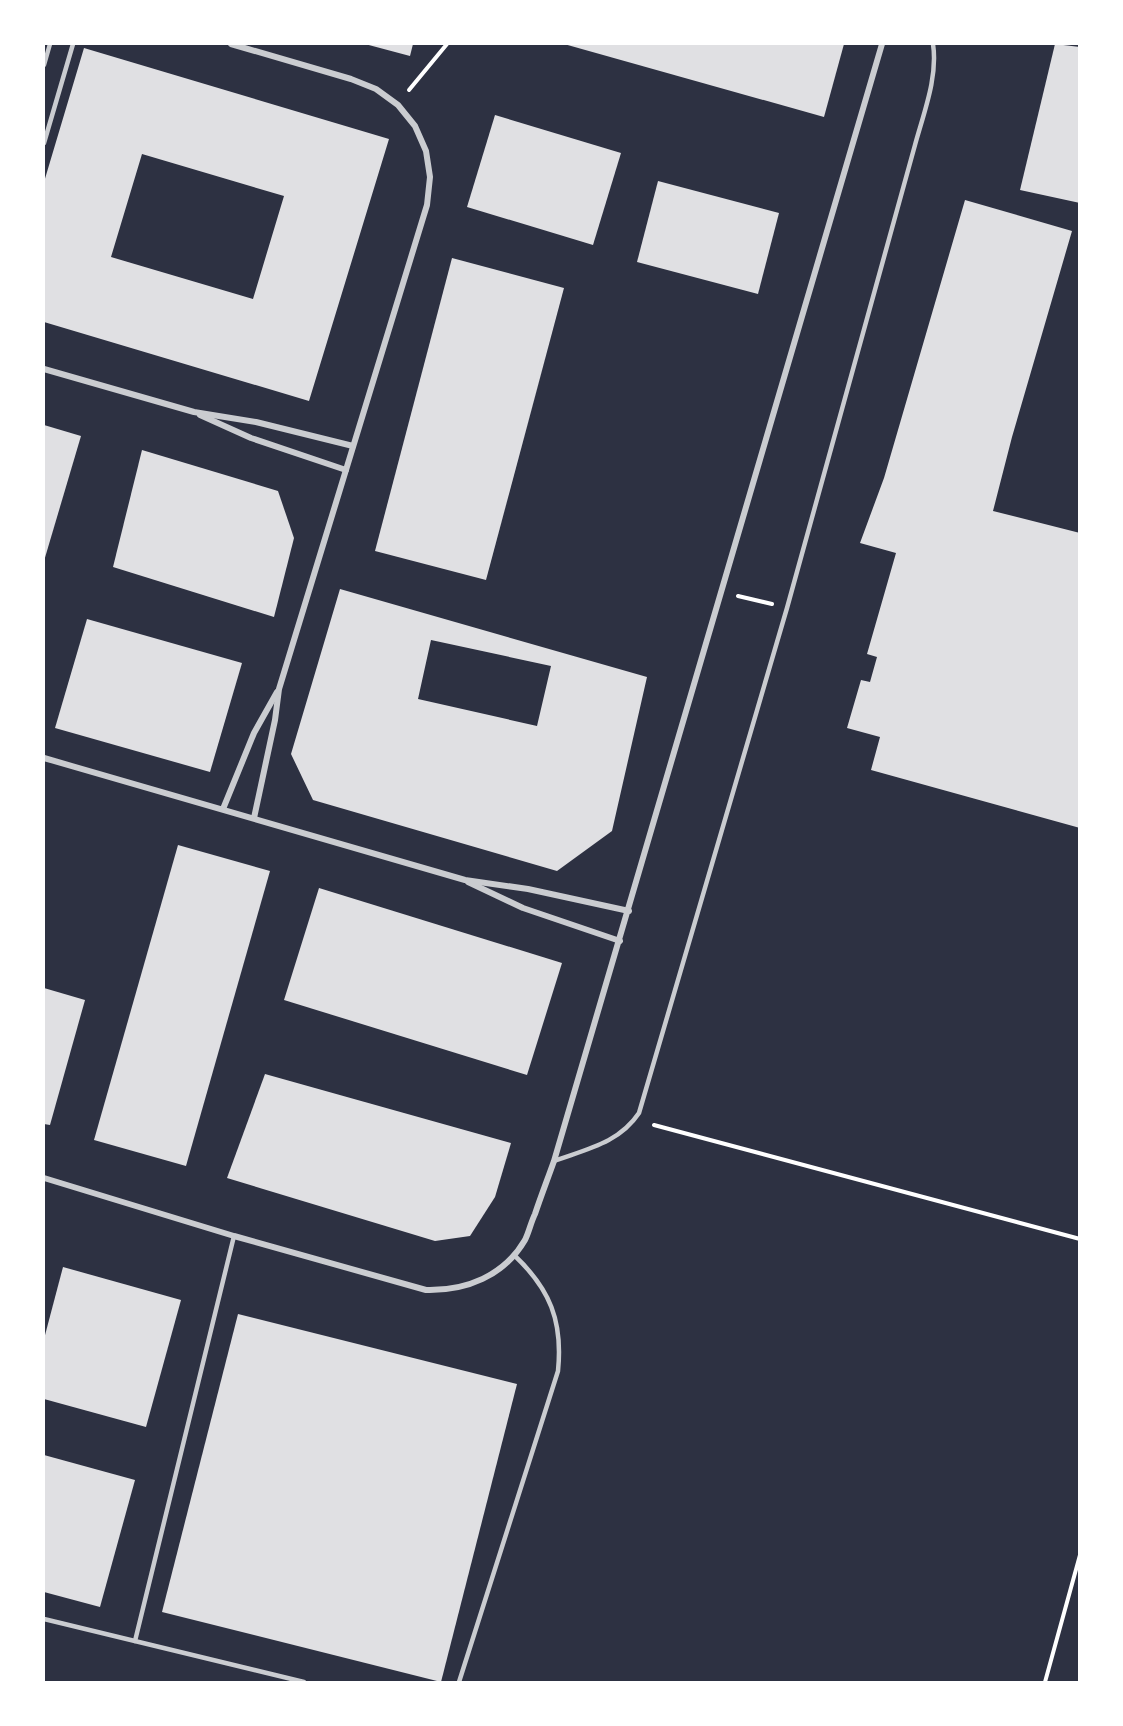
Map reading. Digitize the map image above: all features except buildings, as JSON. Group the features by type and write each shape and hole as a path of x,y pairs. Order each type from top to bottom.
{"street":[{"path":"231,44 351,79 376,89 398,105 415,126 426,151 430,177 427,205 279,689 275,720 254,819"},
{"path":"44,1178 234,1236 426,1290 446,1290 465,1286 492,1274 514,1255 525,1239 554,1161 882,44"},
{"path":"44,369 194,412 256,422 353,446"},
{"path":"194,412 251,438 346,470"},
{"path":"223,809 261,717 279,689"},
{"path":"44,758 465,880 528,889 629,911"},
{"path":"465,880 524,908 620,941"}],"lane":[{"path":"44,65 50,44"},
{"path":"44,143 73,44"},
{"path":"554,1161 610,1140 622,1133 639,1113 787,608 930,88 933,44"},
{"path":"135,1641 234,1236"},
{"path":"459,1683 558,1371 559,1331 553,1309 537,1280 514,1255"},
{"path":"44,1619 304,1683"}],"path":[{"path":"398,105 447,44"},
{"path":"721,591 787,608"},
{"path":"643,1101 660,1107 653,1126 1080,1239"},
{"path":"1046,1683 1080,1555"}]}
